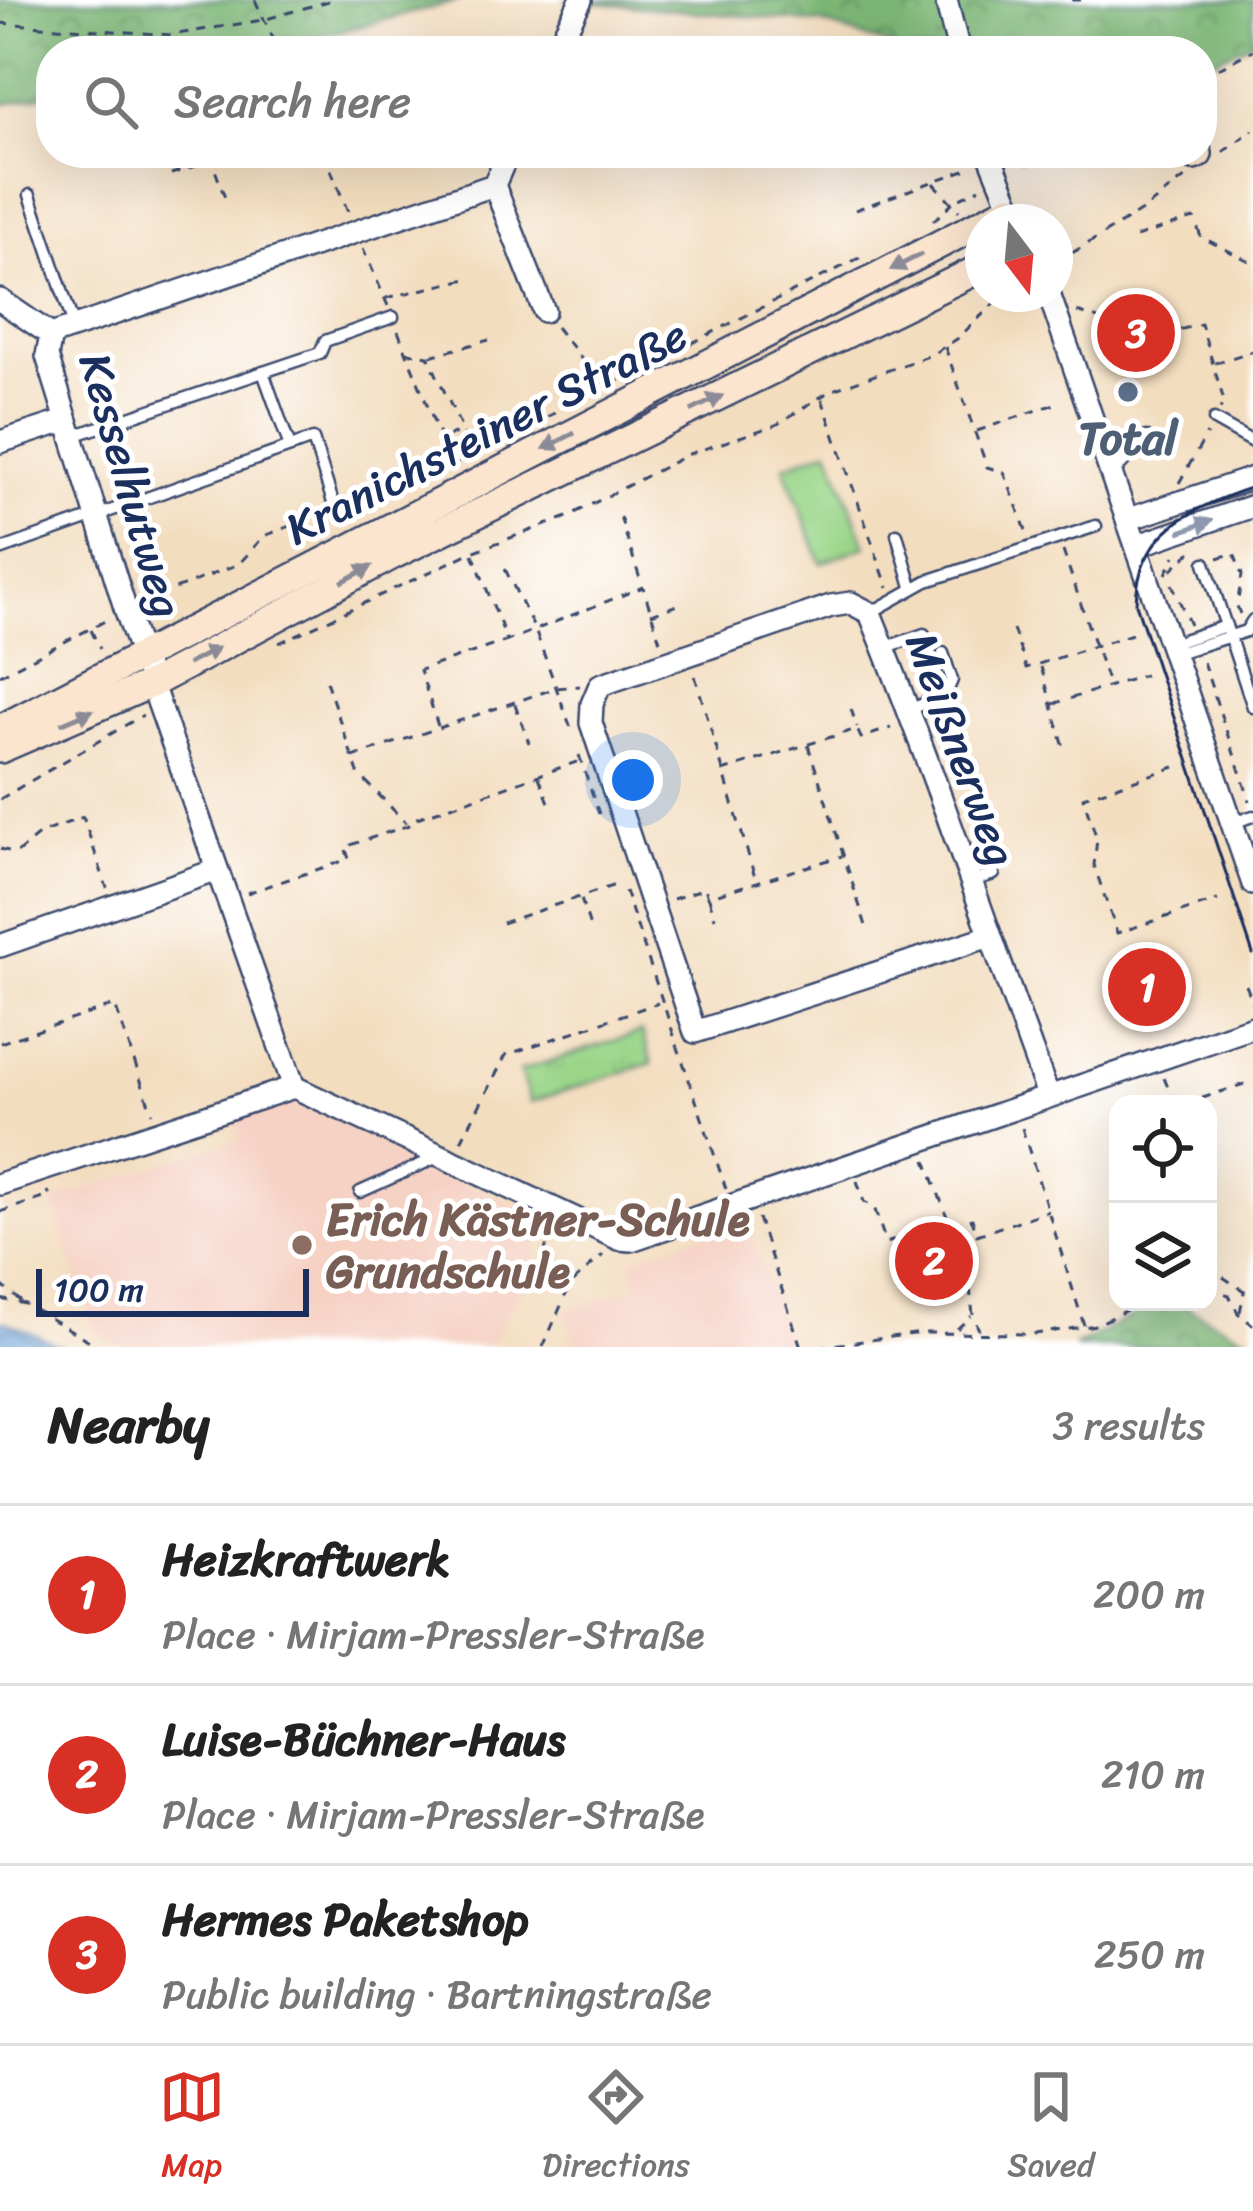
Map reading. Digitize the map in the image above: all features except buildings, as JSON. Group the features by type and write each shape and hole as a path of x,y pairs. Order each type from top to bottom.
{"main road":[{"name":"Kranichsteiner Straße","path":"0,729 965,239"},
{"name":"Kranichsteiner Straße","path":"0,749 157,693 395,554 965,276"}],"street":[{"path":"563,36 581,0"},
{"path":"946,0 955,36"},
{"path":"501,168 494,185 544,311"},
{"path":"994,168 1009,204"},
{"path":"0,300 51,335 494,185"},
{"path":"1056,312 1172,649 1246,816 1253,884"},
{"name":"Kesselhutweg","path":"51,335 47,356 126,611 294,1087"},
{"path":"0,442 68,429"},
{"path":"1130,519 1253,478"},
{"path":"1138,545 1253,506"},
{"name":"Meißnerweg","path":"990,937 695,1032 591,723 600,685 831,605 851,602 870,613 884,648 1048,1095"},
{"path":"0,946 217,870"},
{"path":"0,1184 294,1087 452,1148 565,1213 619,1239 632,1240 1253,1027"}],"lane":[{"path":"30,194 74,326"},
{"path":"68,429 320,353 325,341 392,317"},
{"path":"263,372 290,447"},
{"path":"1214,420 1253,442"},
{"path":"1113,473 1146,436"},
{"path":"0,550 313,439 334,509"},
{"path":"870,613 912,586 1096,526"},
{"path":"896,534 912,586"},
{"path":"1205,563 1253,707"},
{"path":"1172,649 1250,625"},
{"path":"884,648 924,634"},
{"path":"908,716 946,694 952,680 943,653"},
{"path":"970,882 994,874"},
{"path":"360,1192 430,1164 452,1148"}],"path":[{"path":"255,0 271,36"},
{"path":"0,23 171,34 263,20 332,0"},
{"path":"1072,0 1087,0"},
{"path":"1217,69 1253,50"},
{"path":"1217,150 1253,130"},
{"path":"171,174 189,168"},
{"path":"215,168 226,201"},
{"path":"331,168 441,440 454,433 465,458"},
{"path":"855,210 965,168"},
{"path":"1073,253 1142,212 1191,168"},
{"path":"933,182 954,201"},
{"path":"935,220 954,201 980,188"},
{"path":"1136,237 1194,218 1201,237 1253,263"},
{"path":"0,675 156,594 239,564 264,536 435,474 873,251"},
{"path":"385,299 467,279"},
{"path":"1073,306 1154,337 1201,325 1224,401 1172,496"},
{"path":"544,311 604,388"},
{"path":"270,647 472,552 565,518 689,454 776,425 821,397 945,347 983,312"},
{"path":"405,352 428,356 489,340"},
{"path":"945,347 987,467 1004,472 1031,547"},
{"path":"1213,364 1253,351"},
{"path":"428,356 474,454"},
{"path":"821,397 891,599"},
{"path":"974,432 1055,404"},
{"path":"620,517 651,614 709,717 756,881"},
{"path":"1058,538 1109,687"},
{"path":"1206,542 1165,575 1196,641 1246,816"},
{"path":"472,552 507,641"},
{"path":"1205,563 1234,553 1242,575 1237,606 1250,625"},
{"path":"505,569 535,630 571,729"},
{"path":"438,728 419,670 643,587"},
{"path":"651,614 684,603"},
{"path":"90,628 105,660"},
{"path":"1013,629 1026,668 1132,634"},
{"path":"1040,664 1065,751"},
{"path":"1053,704 1145,675"},
{"path":"326,681 358,772 409,825"},
{"path":"352,757 556,688"},
{"path":"0,799 157,693"},
{"path":"515,702 529,743"},
{"path":"850,709 861,738 908,716"},
{"path":"721,771 857,729"},
{"path":"576,745 603,826"},
{"path":"808,745 868,932"},
{"path":"228,900 349,859 344,847 409,825 414,819 581,760"},
{"path":"1175,767 1083,797 1097,839 1094,865 1117,933 1218,900"},
{"path":"539,775 550,805"},
{"path":"0,849 17,853 41,833 83,817 113,907"},
{"path":"708,897 842,856"},
{"path":"502,923 622,882 662,1002 800,1347"},
{"path":"652,906 705,888 715,918"},
{"path":"580,897 590,927"},
{"path":"1246,986 1253,1003"},
{"path":"452,1148 506,1055 662,1002"},
{"path":"0,1042 115,1005 159,1131"},
{"path":"1157,1060 1171,1095"},
{"path":"1212,1095 1253,1081"},
{"path":"1019,1104 1039,1188 1049,1206 1085,1327"},
{"path":"924,1154 950,1226"},
{"path":"855,1177 864,1202 874,1207 886,1243 971,1219 977,1235 1049,1206"},
{"path":"0,1212 50,1196 46,1182"},
{"path":"565,1213 547,1238 544,1264 570,1286"},
{"path":"543,1347 570,1286 619,1239"},
{"path":"1219,1277 1244,1291 1253,1289"},
{"path":"0,1284 100,1347"},
{"path":"970,1288 980,1332"},
{"path":"1217,1291 1229,1295 1239,1314 1253,1325"},
{"path":"1239,1314 1244,1291"},
{"path":"0,1300 25,1304"},
{"path":"818,1347 920,1333 1035,1334 1104,1323 1126,1311"},
{"path":"957,1332 957,1324 973,1315"}],"shaded area":[{"name":"Erich Kästner-Schule Grundschule","path":"293,1098 543,1218 532,1271 488,1347 121,1347 95,1331 51,1200 239,1139 236,1117"},
{"path":"747,1219 790,1347 576,1347 564,1311 638,1286 630,1259"}],"green space":[{"path":"0,0 462,0 321,36 36,36 36,97 0,105"},
{"path":"565,0 1253,0 1253,41 1217,59 1217,36 860,36 822,23"},
{"path":"829,449 866,546 821,563 784,466"},
{"path":"642,1032 652,1063 530,1102 520,1071"},
{"path":"1143,1311 1194,1311 1251,1340 1248,1347 1074,1347"}],"water":[{"path":"0,1321 7,1322 63,1347 0,1347"}],"tram line":[{"path":"1253,487 1172,526 1146,558 1136,604 1253,954"}],"place":[{"name":"Hermes Paketshop","path":"1136,333"},
{"name":"Total","path":"1128,392"},
{"name":"Heizkraftwerk","path":"1147,987"},
{"name":"Erich Kästner-Schule Grundschule","path":"302,1245"},
{"name":"Luise-Büchner-Haus","path":"934,1261"}]}
